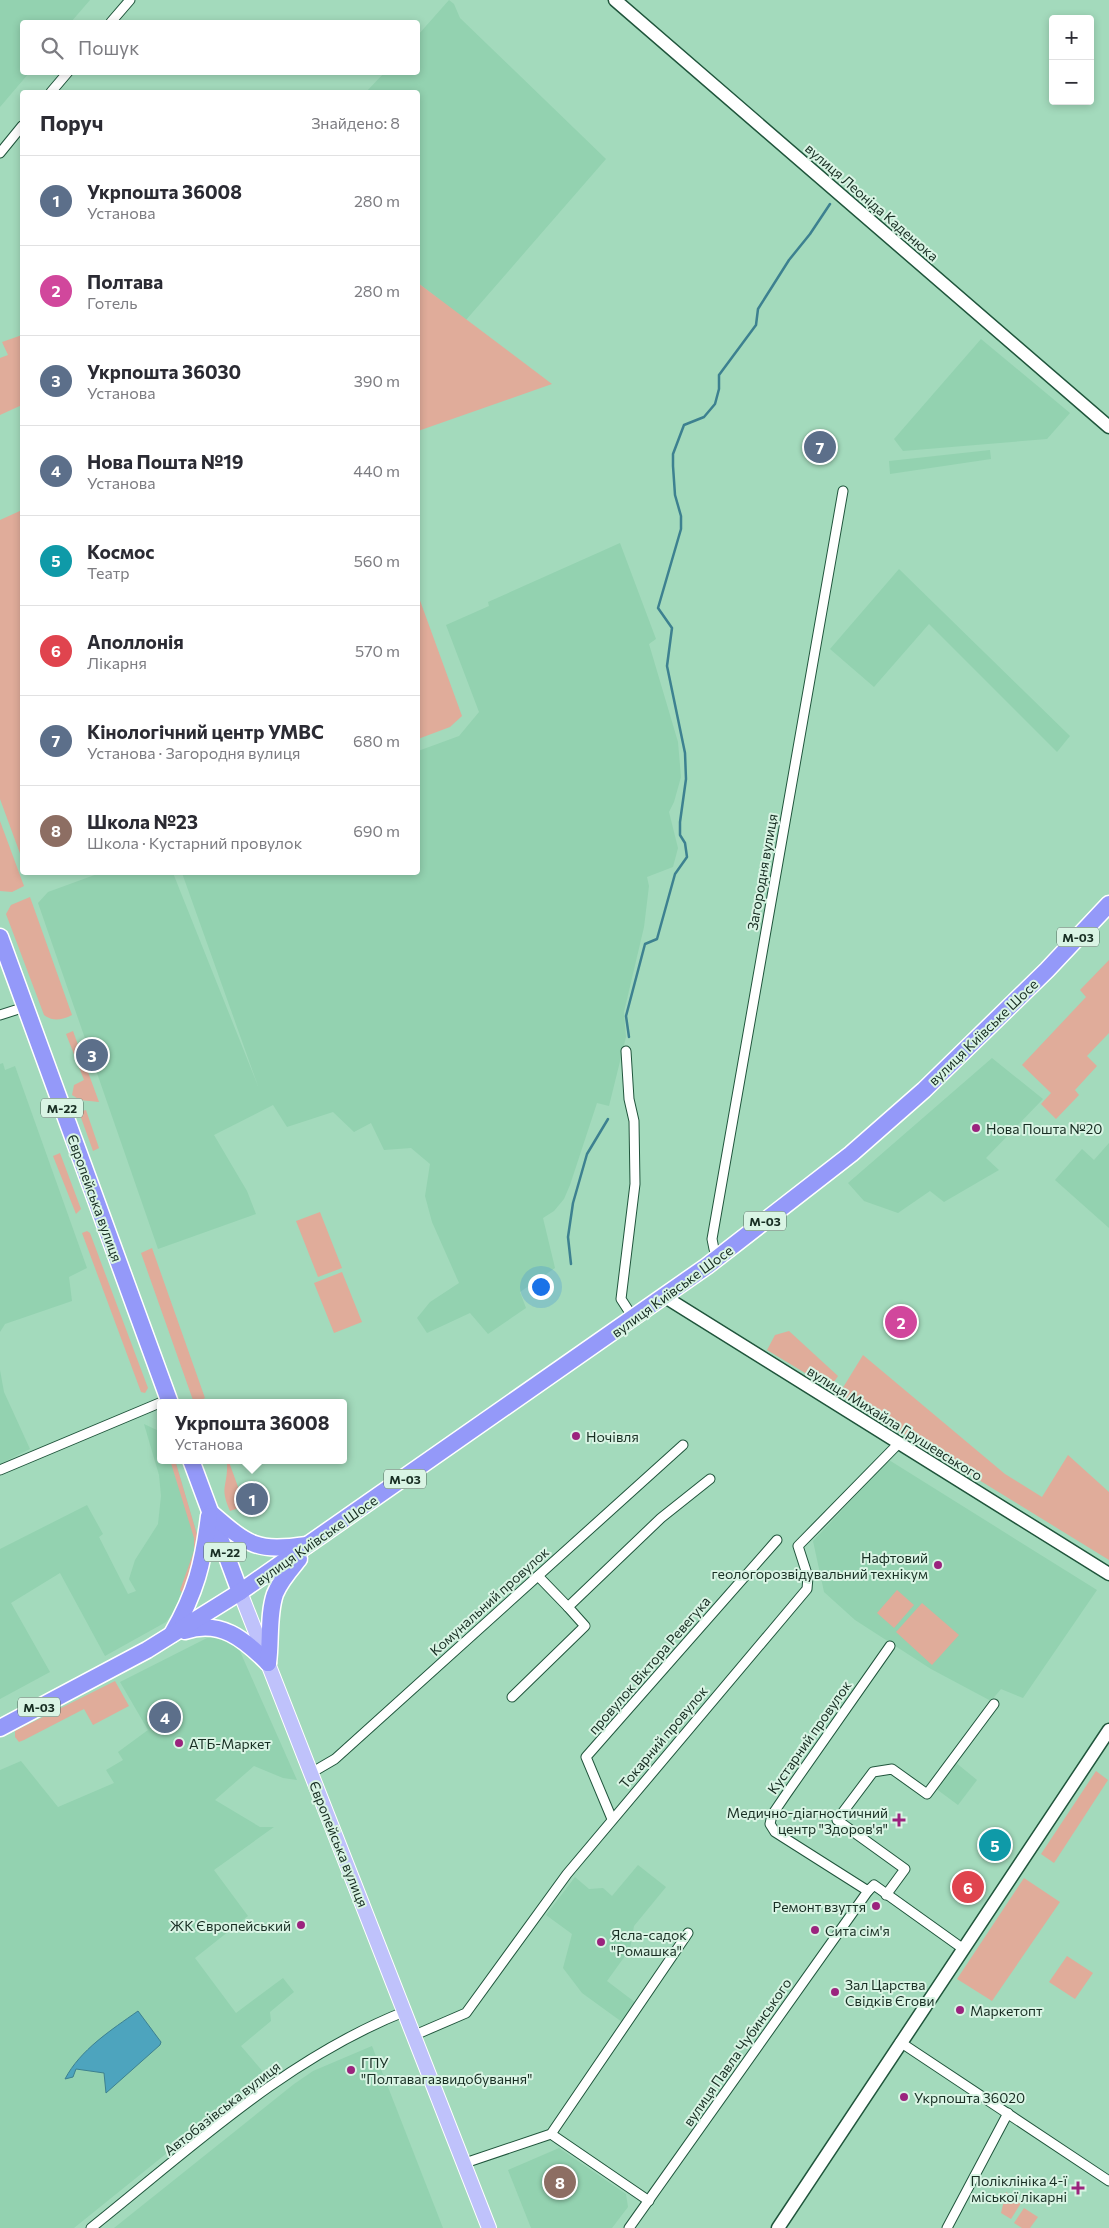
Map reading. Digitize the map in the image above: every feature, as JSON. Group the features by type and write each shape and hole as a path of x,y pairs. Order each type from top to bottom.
{"highway":[{"name":"вулиця Київське Шосе","path":"171,1636 310,1545 666,1297 720,1257 851,1154 924,1090 1003,1015 1109,904"},
{"name":"Європейська вулиця","path":"0,937 169,1399"},
{"name":"Європейська вулиця","path":"192,1464 240,1592"},
{"path":"210,1511 244,1540 254,1545 278,1549 310,1545"},
{"path":"171,1636 196,1585 203,1562 210,1511"},
{"path":"268,1663 272,1605 276,1593 283,1578 310,1545"},
{"path":"171,1636 201,1627 219,1628 245,1642 268,1663"},
{"name":"М-03","path":"0,1728 171,1636"}],"main road":[{"name":"Європейська вулиця","path":"240,1592 406,2011 489,2228"}],"street":[{"path":"113,20 130,0"},
{"name":"вулиця Леоніда Каденюка","path":"615,0 1109,427"},
{"path":"53,90 65,75"},
{"path":"0,153 20,128"},
{"name":"Загородня вулиця","path":"720,1257 714,1249 712,1239 843,491"},
{"path":"0,1015 25,1007"},
{"path":"626,1051 629,1099 634,1121 635,1184 621,1299 634,1319"},
{"name":"вулиця Михайла Грушевського","path":"666,1297 1109,1574"},
{"path":"0,1470 157,1406"},
{"name":"Токарний провулок","path":"415,2035 466,2013 567,1874 807,1589 808,1577 798,1546 899,1443"},
{"name":"Комунальний провулок","path":"311,1773 336,1759 683,1446"},
{"path":"568,1607 661,1518 710,1479"},
{"name":"провулок Віктора Ревегука","path":"612,1819 586,1757 777,1540"},
{"path":"512,1697 585,1626 538,1576"},
{"name":"Кустарний провулок","path":"890,1646 772,1815 770,1824 775,1832 868,1891 874,1885 962,1948"},
{"path":"886,1895 905,1869 838,1820 873,1772 892,1769 927,1794 994,1704"},
{"path":"778,2228 962,1948 1109,1730"},
{"name":"вулиця Павла Чубинського","path":"629,2228 868,1891"},
{"path":"465,2163 551,2134 688,1933"},
{"name":"Автобазівська вулиця","path":"91,2228 276,2080 378,2022 406,2011"},
{"path":"900,2042 1109,2181"},
{"path":"947,2228 1008,2114"},
{"path":"551,2134 649,2201"}],"shaded area":[{"path":"0,0 90,0 73,20 20,20 20,75 27,75 0,107"},
{"path":"449,0 454,4 460,18 606,159 466,320 420,285 420,90 368,90 382,75 420,75 420,33"},
{"path":"420,285 552,384 420,430"},
{"path":"20,336 20,406 0,415 0,358 8,355 2,342"},
{"path":"981,339 1070,413 1047,439 903,451 894,439"},
{"path":"990,450 991,459 890,474 889,461"},
{"path":"20,511 20,854 0,799 0,520"},
{"path":"620,543 656,639 649,644 678,742 681,777 669,812 678,848 673,867 647,877 649,886 644,927 624,1012 626,1037 609,1106 597,1103 564,1199 554,1211 543,1218 555,1268 520,1292 526,1308 488,1334 470,1313 427,1333 417,1318 430,1302 459,1283 432,1222 425,1196 430,1164 411,1148 384,1150 371,1123 354,1132 333,1112 287,1127 273,1105 214,1135 247,1191 256,1214 158,1249 38,903 48,892 95,875 174,875 258,1086 183,875 420,875 420,750 459,736 479,712 446,625 489,606 488,602"},
{"path":"899,569 1070,736 1057,752 929,624 874,687 830,649"},
{"path":"420,600 462,716 450,727 420,738"},
{"path":"0,821 24,886 12,892 0,891"},
{"path":"30,897 72,1015 58,1020 44,1015 6,914 11,905"},
{"path":"1109,960 1109,1033 1087,1056 1097,1066 1075,1090 1079,1095 1056,1119 1041,1104 1051,1093 1022,1065 1086,997 1080,990"},
{"path":"73,1031 99,1102 80,1100 72,1095 74,1085 84,1080 66,1034"},
{"path":"992,1058 1043,1099 986,1158 999,1170 944,1202 930,1191 898,1213 864,1201 848,1183"},
{"path":"3,1063 5,1070 15,1066 87,1268 69,1277 72,1301 5,1324 0,1332 0,1064"},
{"path":"86,1110 99,1148 93,1151 79,1112"},
{"path":"1109,1143 1109,1228 1055,1180 1082,1149 1094,1160"},
{"path":"60,1153 81,1209 76,1214 53,1156"},
{"path":"320,1212 342,1268 318,1277 296,1221"},
{"path":"87,1231 90,1233 148,1388 145,1393 141,1392 82,1233"},
{"path":"152,1248 205,1398 203,1399 193,1399 141,1253"},
{"path":"342,1272 362,1322 334,1333 314,1283"},
{"path":"789,1331 838,1376 830,1388 767,1350 775,1335"},
{"path":"863,1355 1005,1474 1042,1497 1068,1455 1109,1492 1109,1560 839,1394"},
{"path":"0,1370 4,1392 30,1449 0,1464"},
{"path":"144,1424 157,1430 157,1464 176,1464 198,1538 188,1593 166,1622 105,1656 60,1573 11,1603 50,1672 0,1699 0,1549 87,1505 103,1534 99,1537 128,1594 136,1591 129,1579 135,1560 158,1524 161,1496 159,1475"},
{"name":"Нафтовий геологорозвідувальний технікум","path":"889,1460 1097,1590 1023,1698 1001,1689 991,1701 931,1669 855,1620 824,1592 813,1541"},
{"path":"171,1464 176,1464 198,1538 188,1593 183,1594 180,1590 194,1551 194,1538"},
{"path":"227,1464 230,1464 245,1506 230,1511 224,1491"},
{"path":"897,1590 914,1605 894,1628 877,1613"},
{"path":"922,1603 959,1635 932,1665 896,1632"},
{"path":"219,1636 232,1642 239,1649 297,1780 283,1778 254,1766 215,1800 260,1827 274,1827 214,1870 248,1916 195,1958 236,2013 283,1978 294,1992 270,2012 271,2021 241,2046 265,2074 74,2228 0,2228 0,1770 21,1761 58,1807 114,1783 106,1770 123,1760 118,1752 148,1730 120,1682 207,1638"},
{"path":"115,1681 129,1706 93,1725 84,1709 24,1740 19,1742 15,1737 15,1731"},
{"path":"955,1762 977,1780 958,1805 935,1788"},
{"path":"1096,1771 1108,1780 1054,1863 1041,1854"},
{"name":"Ясла-садок \"Ромашка\"","path":"638,1865 666,1887 634,1926 630,1949 607,1981 636,2003 622,2022 582,1993 563,1968 572,1934 546,1915 575,1877 589,1889 603,1888 612,1896"},
{"path":"1024,1878 1060,1902 992,2001 957,1979"},
{"path":"1067,1956 1093,1973 1075,1999 1049,1982"},
{"path":"372,2046 443,2228 114,2228 294,2084 313,2071"},
{"path":"559,2148 626,2194 628,2207 612,2228 531,2228 508,2170"},
{"path":"1006,2192 1021,2203 1011,2219 1001,2213"},
{"path":"1024,2208 1038,2217 1030,2228 1022,2228 1014,2223"}],"water":[{"path":"138,2011 161,2042 160,2045 106,2093 104,2073 76,2069 73,2077 65,2079 71,2069 88,2050 107,2033"}],"waterway":[{"path":"629,1037 626,1016 645,944 657,939 675,874 687,857 685,843 680,835 686,779 685,753 667,666 672,628 658,608 681,529 681,516 675,495 673,454 684,425 704,417 715,404 719,389 719,375 756,325 758,309 789,260 810,234 830,204"},
{"path":"571,1264 568,1237 573,1203 587,1154 608,1119"}],"place":[{"name":"Кінологічний центр УМВС","path":"820,447"},
{"name":"Укрпошта 36030","path":"92,1055"},
{"name":"Нова Пошта №20","path":"976,1128"},
{"name":"Полтава","path":"901,1322"},
{"name":"Ночівля","path":"576,1436"},
{"name":"Укрпошта 36008","path":"252,1499"},
{"name":"Нафтовий геологорозвідувальний технікум","path":"938,1565"},
{"name":"Нова Пошта №19","path":"165,1717"},
{"name":"АТБ-Маркет","path":"179,1743"},
{"name":"Медично-діагностичний центр \"Здоров'я\"","path":"899,1820"},
{"name":"Космос","path":"995,1845"},
{"name":"Аполлонія","path":"968,1887"},
{"name":"Ремонт взуття","path":"876,1906"},
{"name":"ЖК Європейський","path":"301,1925"},
{"name":"Сита сім'я","path":"815,1930"},
{"name":"Ясла-садок \"Ромашка\"","path":"601,1942"},
{"name":"Зал Царства Cвідків Єгови","path":"835,1992"},
{"name":"Маркетопт","path":"960,2010"},
{"name":"ГПУ \"Полтавагазвидобування\"","path":"351,2070"},
{"name":"Укрпошта 36020","path":"904,2097"},
{"name":"Школа №23","path":"560,2182"},
{"name":"Поліклініка 4-ї міської лікарні","path":"1078,2188"}]}
